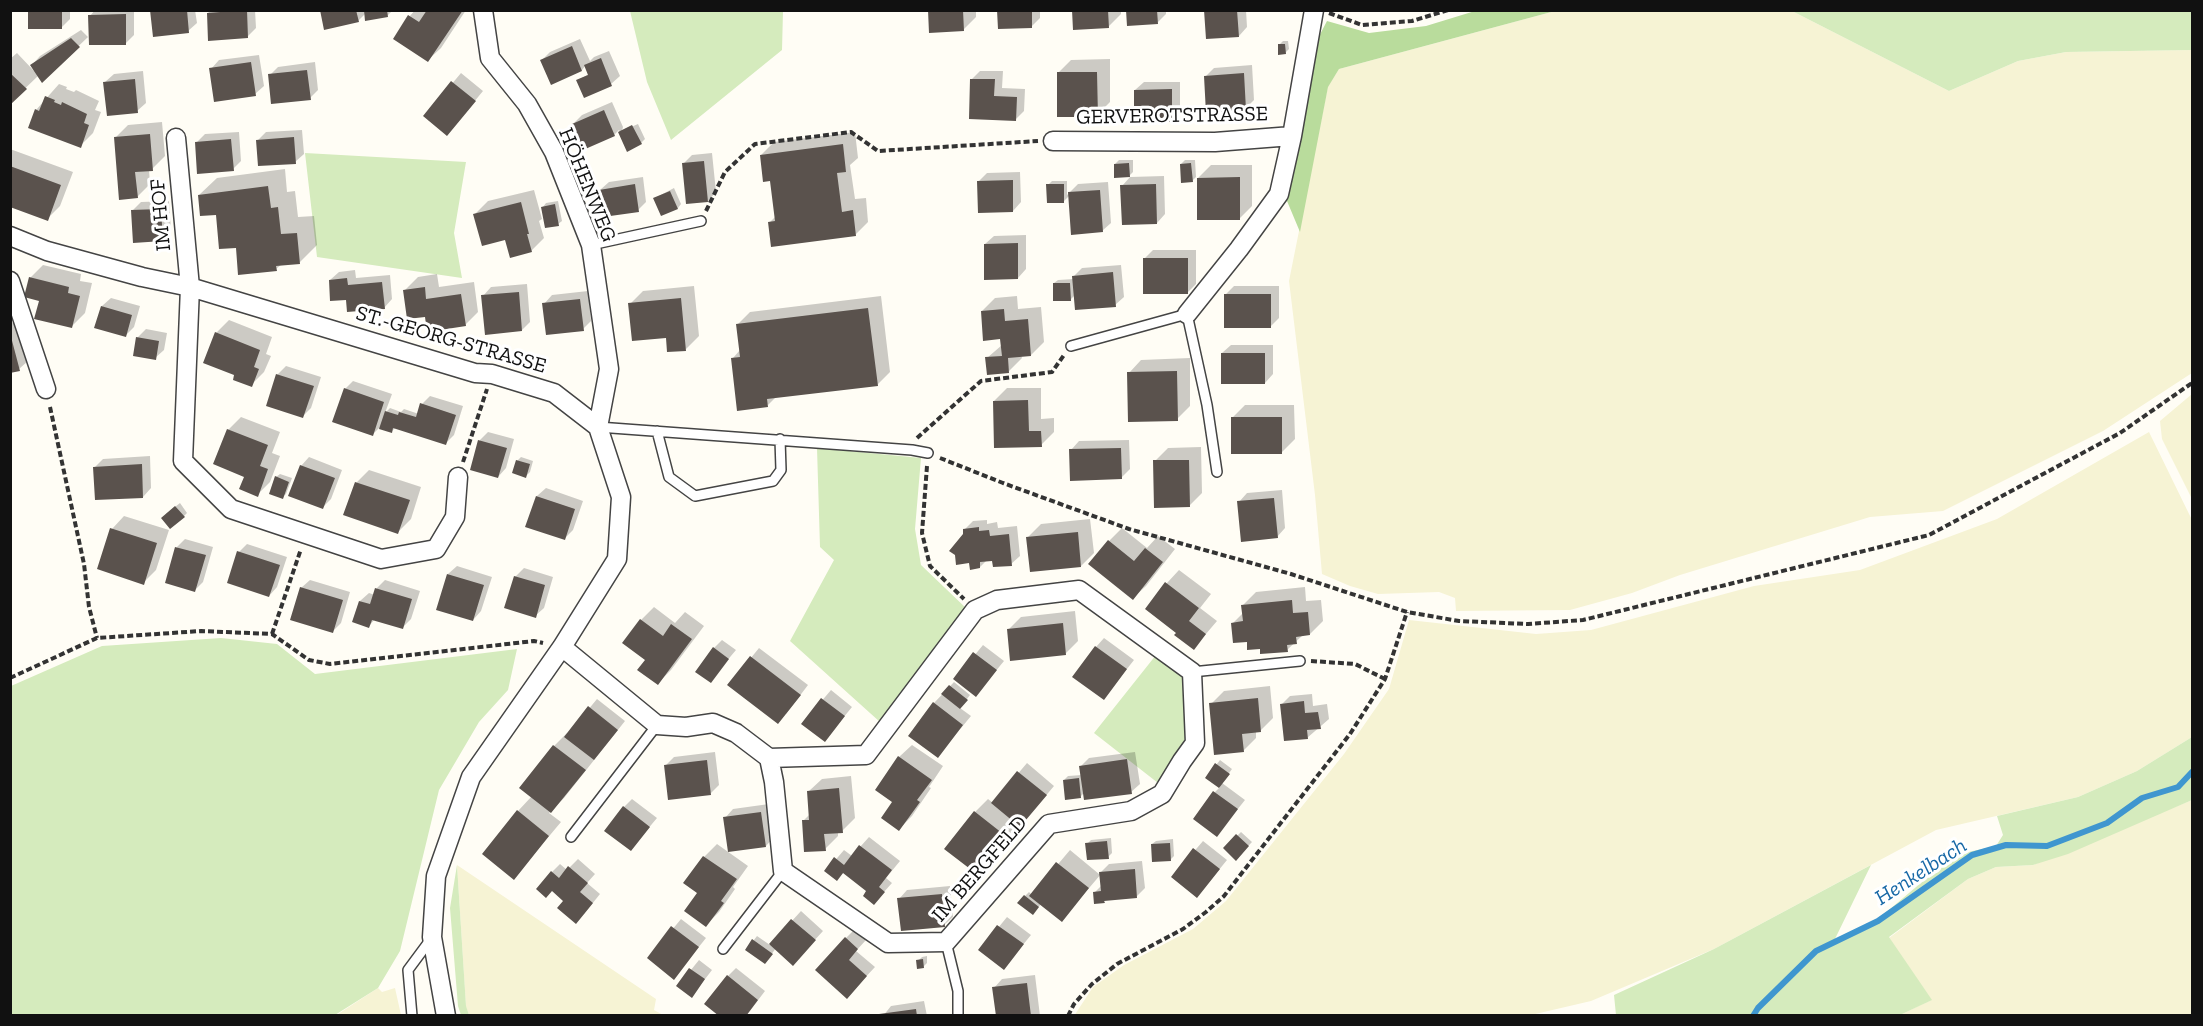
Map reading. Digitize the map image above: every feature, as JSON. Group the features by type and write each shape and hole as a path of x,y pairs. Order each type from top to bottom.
{"street":[{"name":"HÖHENWEG","path":"483,10 490,58 527,104 554,152 591,245 609,369 598,427"},
{"path":"1187,314 1279,195 1292,136 1314,10"},
{"name":"GERVEROTSTRASSE","path":"1053,141 1215,142 1292,136"},
{"name":"IM HOF","path":"176,138 190,287 183,461 231,509 381,559 436,549 455,517 458,477"},
{"name":"ST.-GEORG-STRASSE","path":"10,236 47,251 190,287 475,373 492,374 554,393 598,427"},
{"path":"10,281 46,389"},
{"path":"446,1016 432,937 436,876 471,777 562,647 617,559 621,497 598,427"},
{"path":"769,758 866,755 975,610 997,600 1079,590 1192,672"},
{"path":"562,647 657,725 686,727 713,723 736,732 769,758 774,782 783,871"},
{"name":"IM BERGFELD","path":"783,871 888,943 946,942 1049,824 1131,811 1162,794 1195,743 1192,672"}],"lane":[{"path":"591,245 701,221"},
{"path":"1071,346 1187,314 1207,405 1217,472"},
{"path":"598,427 780,439 928,453"},
{"path":"657,431 669,477 695,496 773,481 781,470 780,439"},
{"path":"1192,672 1300,661"},
{"path":"571,837 657,725"},
{"path":"723,950 783,871"},
{"path":"412,1016 408,970 432,937"},
{"name":"IM BERGFELD","path":"946,942 958,991 958,1016"}],"path":[{"path":"1322,10 1362,25 1412,21 1448,10"},
{"path":"701,221 725,172 755,144 851,132 878,151 1053,141"},
{"path":"912,450 918,437 981,381 1052,372 1071,346"},
{"path":"458,477 492,374"},
{"path":"975,610 930,566 922,533 928,453 1129,529 1291,574 1407,612 1459,621 1528,624 1583,620 1929,535 2120,433 2193,383"},
{"path":"46,389 84,564 89,607 97,638"},
{"path":"272,634 306,534"},
{"path":"1068,1016 1074,1004 1092,984 1109,971 1183,929 1224,896 1350,734 1384,679 1407,612"},
{"path":"10,678 97,638 201,631 272,634 309,660 330,664 534,641 562,647"},
{"path":"1300,661 1355,664 1384,679"}],"shaded area":[{"path":"1555,11 1792,11 1949,91 2018,61 2066,52 2192,50 2192,373 2103,431 1943,511 1870,517 1680,575 1632,593 1570,610 1456,611 1455,598 1439,592 1378,594 1350,586 1322,574 1315,495 1289,281 1328,86 1339,69"},
{"path":"2192,394 2192,499 2162,439 2160,421"},
{"path":"2149,432 2192,520 2192,737 2137,771 2078,797 1936,830 1714,949 1591,1001 1531,1015 1074,1016 1093,987 1124,965 1193,929 1226,901 1344,754 1389,689 1409,620 1536,634 1591,630 1754,586 1860,570 1997,519"},
{"path":"2192,800 2192,1015 1900,1015 1931,1000 1889,938 1968,879 1996,867 2033,865"},
{"path":"457,865 656,999 654,1010 663,1015 469,1015 466,1007"},
{"path":"378,988 382,992 395,988 401,1015 335,1016"}],"green space":[{"path":"630,11 783,11 782,50 671,140 647,82"},
{"path":"1475,11 1555,11 1339,69 1328,87 1300,232 1287,201 1315,44 1327,21 1369,33 1426,26"},
{"path":"1792,11 2192,11 2192,50 2066,52 2018,61 1949,91"},
{"path":"305,153 466,162 454,233 462,278 317,257"},
{"path":"817,448 921,458 915,529 921,565 967,609 880,722 790,641 834,560 820,547"},
{"path":"221,638 277,644 315,674 517,649 508,690 479,722 439,790 400,951 378,988 335,1015 11,1015 11,686 102,646"},
{"path":"1156,655 1185,675 1188,741 1158,783 1094,733"},
{"path":"2192,737 2192,800 2068,854 2033,865 1996,867 1968,879 1889,937 1932,1000 1900,1015 1616,1015 1614,995 1714,949 1871,865 1833,943 1877,920 1954,855 1996,846 2003,835 1997,816 2078,797 2137,771"},
{"path":"457,865 466,1006 469,1015 461,1015 458,1006 450,908"}],"building":[{"path":"28,10 62,10 62,29 28,29"},
{"path":"150,10 187,10 189,33 153,37"},
{"path":"247,10 248,38 208,41 207,13"},
{"path":"320,10 356,10 359,22 324,30"},
{"path":"364,10 387,10 388,17 365,21"},
{"path":"427,10 463,10 428,62 393,39 408,15 419,22"},
{"path":"928,10 963,10 964,31 929,33"},
{"path":"997,10 1032,10 1032,28 998,29"},
{"path":"1072,10 1108,10 1109,28 1073,30"},
{"path":"1126,10 1157,10 1158,24 1127,26"},
{"path":"1204,10 1237,10 1239,37 1206,39"},
{"path":"126,14 126,45 89,45 88,15"},
{"path":"71,38 80,47 42,83 30,65"},
{"path":"1278,44 1285,44 1286,54 1278,55"},
{"path":"572,46 582,71 551,85 540,60"},
{"path":"601,58 612,86 584,98 576,80 588,75 584,65"},
{"path":"251,62 256,96 214,102 209,68"},
{"path":"307,70 311,100 271,104 268,74"},
{"path":"1057,72 1097,72 1098,117 1057,117"},
{"path":"10,73 27,89 10,105"},
{"path":"1244,73 1246,110 1206,113 1204,76"},
{"path":"135,79 138,113 107,116 103,82"},
{"path":"970,79 995,79 994,96 1017,97 1016,121 969,119"},
{"path":"451,81 476,101 447,136 423,116"},
{"path":"1172,89 1172,122 1134,122 1134,90"},
{"path":"45,96 61,105 62,102 87,114 84,123 89,125 81,148 28,128 35,109 39,111"},
{"path":"604,110 615,136 583,150 572,124"},
{"path":"632,125 642,144 627,152 618,132"},
{"path":"150,134 153,171 135,172 138,198 119,200 114,137"},
{"path":"294,137 296,164 258,166 256,140"},
{"path":"231,139 234,171 197,174 195,142"},
{"path":"843,144 846,172 837,173 842,212 853,210 856,236 771,247 768,222 775,221 770,181 763,182 760,155"},
{"path":"704,161 708,202 686,204 682,163"},
{"path":"1129,163 1130,177 1114,178 1114,164"},
{"path":"1191,163 1193,182 1181,183 1180,164"},
{"path":"10,166 61,185 48,221 10,207"},
{"path":"1240,177 1240,220 1197,220 1197,178"},
{"path":"1013,180 1013,212 978,213 977,181"},
{"path":"635,184 639,212 603,217 599,190"},
{"path":"1046,184 1064,184 1064,203 1047,203"},
{"path":"1156,184 1157,224 1122,225 1120,185"},
{"path":"268,186 271,208 278,207 281,234 297,233 300,264 276,266 277,271 238,275 236,248 219,249 216,215 200,216 198,195"},
{"path":"1100,190 1103,232 1071,235 1068,192"},
{"path":"670,191 678,209 661,216 653,198"},
{"path":"521,202 532,252 510,258 505,240 482,246 473,214"},
{"path":"555,204 559,226 545,228 541,207"},
{"path":"161,209 163,241 133,243 131,210"},
{"path":"1018,243 1018,279 984,280 984,244"},
{"path":"1143,258 1188,258 1188,294 1143,294"},
{"path":"1113,272 1116,307 1075,310 1072,276"},
{"path":"29,277 69,287 68,293 80,296 72,328 34,319 39,301 24,297"},
{"path":"347,278 348,285 382,282 385,309 347,312 346,300 330,301 329,280"},
{"path":"1053,283 1070,283 1071,301 1053,301"},
{"path":"425,287 426,299 461,294 466,326 427,332 425,317 407,319 403,290"},
{"path":"519,292 522,331 485,335 481,295"},
{"path":"1224,294 1271,294 1271,328 1224,328"},
{"path":"681,298 686,351 667,352 666,338 632,341 628,303"},
{"path":"580,299 584,331 546,335 542,303"},
{"path":"101,306 132,315 126,337 94,328"},
{"path":"868,308 878,386 767,399 768,407 737,411 731,358 740,357 736,324"},
{"path":"1004,309 1005,321 1028,319 1031,356 1008,358 1009,373 987,375 985,357 1002,356 1000,339 983,341 981,311"},
{"path":"215,332 260,350 254,367 259,369 252,387 233,380 234,375 203,363"},
{"path":"10,333 20,371 10,373"},
{"path":"136,337 159,341 156,360 133,356"},
{"path":"1221,353 1265,353 1265,384 1221,384"},
{"path":"1177,371 1178,421 1128,422 1127,372"},
{"path":"276,374 314,386 303,418 266,406"},
{"path":"344,388 384,402 373,436 332,422"},
{"path":"1028,400 1029,431 1041,431 1042,447 994,448 993,401"},
{"path":"420,403 456,415 446,445 393,428 392,433 379,429 385,411 416,417"},
{"path":"1231,417 1282,417 1282,454 1231,454"},
{"path":"227,429 268,445 260,466 268,469 258,497 239,489 244,477 213,464"},
{"path":"478,440 507,448 498,478 470,470"},
{"path":"1121,448 1122,479 1070,481 1069,449"},
{"path":"516,460 530,464 526,478 512,473"},
{"path":"1153,460 1189,460 1190,507 1154,508"},
{"path":"142,464 143,498 95,500 93,467"},
{"path":"300,465 335,478 323,509 288,496"},
{"path":"275,476 289,482 283,499 269,494"},
{"path":"355,482 410,500 398,534 343,515"},
{"path":"536,496 575,509 565,540 525,527"},
{"path":"1274,498 1278,538 1241,542 1237,501"},
{"path":"175,506 185,517 170,529 161,518"},
{"path":"979,527 979,531 989,530 990,536 1009,534 1012,566 993,567 992,561 980,562 980,568 970,570 969,563 956,565 955,555 949,551 963,534 963,529"},
{"path":"110,528 157,543 144,585 97,569"},
{"path":"1078,532 1081,567 1030,572 1026,537"},
{"path":"1108,540 1134,561 1145,548 1163,562 1133,600 1088,564"},
{"path":"175,547 206,555 195,592 165,583"},
{"path":"237,551 280,565 269,597 227,583"},
{"path":"447,574 484,585 473,621 436,610"},
{"path":"514,576 545,585 536,618 504,608"},
{"path":"1165,582 1199,608 1189,621 1206,634 1194,650 1145,609"},
{"path":"300,587 343,600 333,633 290,620"},
{"path":"375,588 412,599 403,629 372,620 369,628 352,622 359,601 370,604"},
{"path":"1292,600 1293,613 1308,612 1310,635 1296,637 1297,644 1287,645 1288,652 1260,654 1260,649 1247,650 1247,642 1233,643 1231,623 1243,621 1241,605"},
{"path":"640,619 663,636 671,624 692,639 658,685 637,670 645,660 622,643"},
{"path":"1063,623 1066,655 1010,661 1007,629"},
{"path":"1095,646 1127,669 1104,700 1072,677"},
{"path":"713,647 729,659 711,683 695,672"},
{"path":"973,652 997,670 976,697 953,679"},
{"path":"750,656 801,695 778,724 727,685"},
{"path":"949,685 968,700 960,709 941,694"},
{"path":"821,698 845,716 825,742 801,724"},
{"path":"1258,698 1261,732 1242,734 1244,752 1214,755 1209,703"},
{"path":"1304,701 1305,713 1318,712 1321,729 1307,730 1308,739 1284,741 1280,704"},
{"path":"933,702 963,725 938,758 908,736"},
{"path":"588,706 618,730 594,760 564,737"},
{"path":"553,745 586,770 551,813 519,788"},
{"path":"898,756 932,780 917,800 920,802 899,831 881,818 892,802 875,790"},
{"path":"1127,759 1132,794 1084,800 1079,766"},
{"path":"707,760 711,795 668,800 664,765"},
{"path":"1215,763 1230,774 1219,788 1205,778"},
{"path":"1017,771 1047,795 1020,827 991,803"},
{"path":"1079,778 1081,798 1065,800 1063,780"},
{"path":"839,788 843,833 824,834 826,851 804,852 802,820 809,820 807,791"},
{"path":"1213,791 1238,809 1217,837 1193,819"},
{"path":"623,806 650,827 631,851 604,831"},
{"path":"517,810 549,836 514,880 482,854"},
{"path":"974,811 1007,837 978,875 944,849"},
{"path":"761,812 766,847 728,852 723,817"},
{"path":"1236,834 1249,846 1236,861 1223,848"},
{"path":"1107,841 1109,859 1087,860 1085,843"},
{"path":"1170,843 1171,861 1152,862 1151,844"},
{"path":"859,845 892,870 879,887 885,892 874,905 863,896 866,891 843,873 837,881 824,871 834,857 844,865"},
{"path":"1193,848 1220,869 1197,898 1171,877"},
{"path":"703,856 737,879 721,901 724,903 706,927 684,911 697,893 683,883"},
{"path":"1056,862 1089,888 1062,922 1029,896"},
{"path":"568,866 588,883 580,892 593,903 576,924 557,908 563,901 552,891 546,898 536,889 551,871 559,878"},
{"path":"1135,869 1137,898 1094,904 1093,892 1101,891 1099,872"},
{"path":"942,894 945,927 901,931 897,898"},
{"path":"1024,895 1039,907 1033,915 1017,903"},
{"path":"791,919 816,940 793,966 769,944"},
{"path":"997,925 1024,944 1004,970 978,950"},
{"path":"671,926 699,947 674,980 647,958"},
{"path":"845,937 858,949 849,960 867,976 847,999 815,970"},
{"path":"752,939 773,954 765,964 745,950"},
{"path":"923,959 924,968 917,969 916,960"},
{"path":"689,968 705,979 692,998 676,986"},
{"path":"727,975 758,1000 746,1016 719,1016 704,1004"},
{"path":"1027,983 1031,1016 996,1016 992,987"},
{"path":"916,1009 917,1016 879,1016 879,1014"}],"waterway":[{"name":"Henkelbach","path":"1753,1016 1758,1008 1816,951 1878,921 1972,855 2006,845 2047,846 2107,823 2142,798 2178,787 2192,772"}]}
